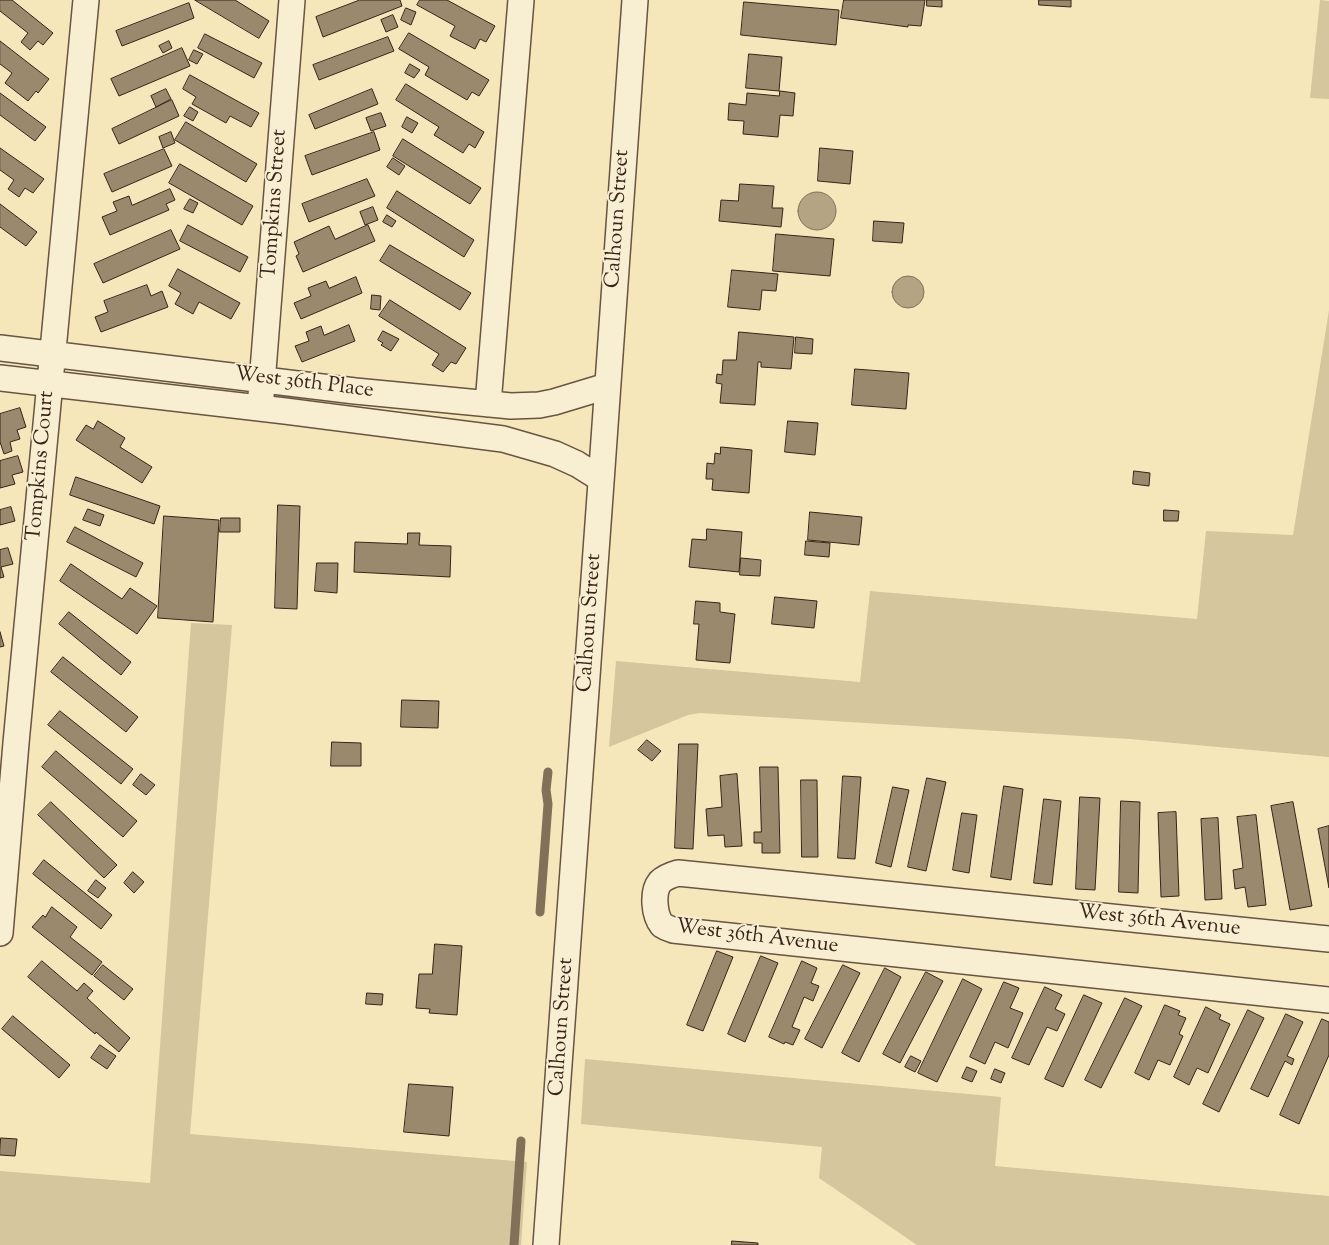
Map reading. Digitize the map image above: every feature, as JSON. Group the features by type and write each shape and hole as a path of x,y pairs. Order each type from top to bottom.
{"street":[{"name":"Tompkins Court","path":"0,933 49,383 86,0"},
{"name":"Tompkins Street","path":"260,408 292,0"},
{"path":"488,404 521,0"},
{"name":"Calhoun Street","path":"546,1245 575,862 635,0"},
{"name":"West 36th Place","path":"0,348 263,380 511,406 539,405 567,399 607,386"},
{"name":"West 36th Place","path":"0,378 260,408 503,439 555,454 577,464 601,479"},
{"name":"West 36th Avenue","path":"1329,940 678,873 666,877 659,884 656,896 658,915 663,925 673,930 1329,1000"}],"shaded area":[{"path":"1320,0 1329,1 1329,99 1310,98"},
{"path":"817,192 830,198 836,211 830,224 817,230 804,224 798,211 804,198"},
{"path":"908,276 920,280 924,292 920,304 908,308 896,304 892,292 896,280"},
{"path":"1329,310 1329,757 1130,739 700,713 688,715 609,747 616,661 860,682 870,591 1197,619 1206,531 1293,535"},
{"path":"191,623 232,625 190,1134 527,1162 521,1245 0,1245 0,1171 150,1183"},
{"path":"585,1059 1001,1097 995,1166 1329,1196 1329,1245 917,1245 819,1178 822,1147 581,1124"}],"building":[{"path":"0,0 12,0 53,33 43,45 38,41 30,50 21,42 28,33 0,11"},
{"path":"195,0 235,0 269,21 259,38"},
{"path":"360,0 400,0 402,6 323,37 316,17"},
{"path":"420,0 447,0 495,26 486,42 480,39 475,49 450,36 455,26 417,5"},
{"path":"844,0 925,0 921,26 908,25 908,27 841,18"},
{"path":"927,0 942,0 942,7 927,6"},
{"path":"1039,0 1071,0 1071,7 1039,5"},
{"path":"744,2 839,10 836,45 741,35"},
{"path":"189,3 194,18 122,46 116,31"},
{"path":"406,8 416,12 411,25 401,20"},
{"path":"393,15 398,27 386,32 381,20"},
{"path":"409,33 489,80 479,96 472,92 467,100 425,75 429,67 399,49"},
{"path":"205,34 262,63 254,78 198,48"},
{"path":"388,37 394,51 319,80 313,65"},
{"path":"0,41 49,79 38,93 36,91 28,101 5,83 12,73 0,64"},
{"path":"169,41 172,48 163,53 159,46"},
{"path":"182,48 190,66 119,96 111,79"},
{"path":"194,50 203,54 197,64 189,60"},
{"path":"749,54 782,57 779,91 746,88"},
{"path":"410,64 420,70 414,78 405,73"},
{"path":"190,75 259,113 251,127 230,116 226,123 192,104 196,97 183,89"},
{"path":"406,84 484,132 475,148 469,144 463,153 434,135 439,127 396,100"},
{"path":"166,89 171,99 156,107 151,96"},
{"path":"372,89 378,104 315,129 309,115"},
{"path":"780,91 795,93 793,116 780,115 778,137 743,134 744,121 728,120 729,103 746,105 747,93 779,96"},
{"path":"0,93 46,127 35,141 0,115"},
{"path":"172,100 179,116 119,144 112,129"},
{"path":"190,107 198,112 193,121 184,116"},
{"path":"381,113 386,126 371,131 366,118"},
{"path":"407,117 418,123 412,133 402,127"},
{"path":"186,122 257,164 246,182 175,140"},
{"path":"171,132 175,143 163,148 159,137"},
{"path":"374,132 380,150 312,175 305,156"},
{"path":"403,139 481,188 470,204 393,156"},
{"path":"0,148 44,179 33,193 25,188 19,197 8,189 14,180 0,170"},
{"path":"820,148 853,151 850,184 818,181"},
{"path":"164,149 172,166 112,192 104,174"},
{"path":"393,158 405,166 399,175 387,167"},
{"path":"180,164 253,206 242,225 169,183"},
{"path":"367,179 375,196 309,222 302,204"},
{"path":"740,184 774,186 772,208 783,208 781,227 719,221 721,200 738,201"},
{"path":"170,189 175,200 166,204 169,210 110,235 102,217 117,211 113,202 129,196 132,205"},
{"path":"397,191 474,240 464,257 387,208"},
{"path":"190,199 198,203 193,213 184,209"},
{"path":"0,204 37,232 26,246 0,227"},
{"path":"373,207 378,220 365,225 360,212"},
{"path":"387,215 396,221 392,227 383,222"},
{"path":"874,221 904,223 902,243 873,241"},
{"path":"188,225 248,257 240,272 180,241"},
{"path":"368,225 375,241 303,272 296,256 299,254 294,242 329,226 335,239"},
{"path":"171,230 180,249 103,283 94,264"},
{"path":"776,234 834,239 830,276 773,271"},
{"path":"390,245 471,293 460,310 380,261"},
{"path":"178,269 240,303 231,319 199,302 193,314 175,304 181,293 169,286"},
{"path":"732,270 778,274 776,291 762,290 760,310 728,307"},
{"path":"356,277 362,293 301,319 294,303 311,296 308,288 326,281 329,288"},
{"path":"147,285 151,296 162,291 168,307 101,332 95,317 108,312 104,301"},
{"path":"372,295 381,296 380,310 371,309"},
{"path":"390,300 466,348 456,364 451,362 443,372 432,365 439,354 379,316"},
{"path":"349,325 355,341 302,362 295,346 309,341 306,332 321,326 324,335"},
{"path":"383,331 399,339 391,351 381,345 383,343 378,340"},
{"path":"739,332 794,337 791,369 761,367 761,362 758,362 755,405 720,403 722,384 716,383 717,374 722,375 723,360 736,360"},
{"path":"796,337 813,339 812,354 795,353"},
{"path":"855,369 909,373 906,409 852,405"},
{"path":"20,408 26,427 17,430 20,439 10,442 12,451 4,454 0,442 0,414"},
{"path":"98,421 125,438 120,447 152,467 142,483 76,440 86,425 93,429"},
{"path":"788,421 818,423 815,455 785,452"},
{"path":"721,447 752,450 749,493 712,490 713,479 706,479 707,463 714,464 715,453 720,454"},
{"path":"18,456 23,472 12,475 15,484 0,488 0,461"},
{"path":"1134,471 1150,473 1149,486 1133,484"},
{"path":"76,477 160,506 154,524 70,495"},
{"path":"278,505 300,506 297,609 275,608"},
{"path":"11,507 15,521 0,525 0,510"},
{"path":"88,509 104,515 100,526 83,520"},
{"path":"1164,510 1179,511 1178,521 1164,521"},
{"path":"810,512 862,517 859,545 808,540"},
{"path":"164,516 219,520 213,622 158,618"},
{"path":"221,518 240,518 240,532 220,532"},
{"path":"75,527 143,563 136,577 67,542"},
{"path":"707,529 742,532 739,572 689,567 692,539 706,540"},
{"path":"408,533 420,533 419,545 451,546 450,577 354,572 355,542 407,544"},
{"path":"806,541 830,543 829,557 805,555"},
{"path":"8,548 13,564 1,567 4,577 0,578 0,550"},
{"path":"741,558 761,560 760,576 740,575"},
{"path":"317,563 338,563 337,593 315,591"},
{"path":"71,564 122,599 130,588 157,606 137,634 60,581"},
{"path":"775,597 817,601 814,628 772,624"},
{"path":"696,601 720,603 720,612 735,614 730,663 696,660 699,624 694,624"},
{"path":"69,612 131,662 121,675 59,624"},
{"path":"0,632 4,646 0,647"},
{"path":"63,657 138,717 126,732 51,672"},
{"path":"402,700 439,701 438,728 401,727"},
{"path":"60,711 133,769 121,784 48,725"},
{"path":"647,740 661,751 652,761 638,750"},
{"path":"332,742 361,743 361,766 331,766"},
{"path":"679,744 698,744 693,849 675,848"},
{"path":"56,751 137,821 123,837 42,767"},
{"path":"760,767 778,767 780,853 762,853 762,843 754,843 754,832 761,832"},
{"path":"141,774 155,785 146,795 133,785"},
{"path":"737,774 742,846 725,847 724,835 708,836 706,809 722,807 720,776"},
{"path":"843,776 861,777 855,859 838,858"},
{"path":"927,778 946,782 926,871 908,867"},
{"path":"801,780 817,780 818,857 802,857"},
{"path":"1004,786 1023,789 1011,880 991,877"},
{"path":"893,787 909,790 891,867 876,863"},
{"path":"1080,797 1100,798 1095,890 1076,889"},
{"path":"1044,799 1061,801 1052,885 1034,883"},
{"path":"1121,801 1140,802 1138,893 1119,892"},
{"path":"51,802 117,865 104,878 38,815"},
{"path":"1293,802 1312,906 1290,910 1271,806"},
{"path":"1176,812 1179,896 1161,897 1158,813"},
{"path":"962,813 977,815 969,873 953,870"},
{"path":"1256,815 1266,905 1248,907 1245,887 1235,889 1233,870 1243,868 1237,817"},
{"path":"1218,818 1222,899 1205,900 1201,819"},
{"path":"1329,826 1329,888 1318,829"},
{"path":"44,860 112,915 101,929 33,874"},
{"path":"133,872 144,882 134,893 124,883"},
{"path":"96,880 106,888 98,898 88,891"},
{"path":"52,907 77,927 70,937 102,962 92,975 32,927 43,915 45,917"},
{"path":"435,944 462,946 457,1015 429,1013 430,1009 416,1008 419,974 432,974"},
{"path":"717,951 733,957 703,1031 687,1025"},
{"path":"761,956 778,963 745,1042 728,1034"},
{"path":"42,961 77,991 84,983 93,991 87,998 130,1038 119,1052 28,977"},
{"path":"802,961 817,968 811,983 819,986 813,1001 804,997 792,1027 800,1030 793,1045 785,1042 784,1044 769,1037"},
{"path":"103,965 133,989 124,1000 94,976"},
{"path":"843,965 860,973 822,1048 805,1039"},
{"path":"885,968 901,977 859,1062 842,1053"},
{"path":"926,972 943,981 900,1063 883,1054"},
{"path":"963,979 982,989 937,1082 918,1073"},
{"path":"1004,982 1019,988 1010,1008 1023,1013 1008,1048 995,1042 985,1064 970,1057"},
{"path":"1045,987 1062,995 1055,1009 1065,1014 1057,1031 1047,1027 1029,1065 1012,1058"},
{"path":"367,993 383,994 382,1005 366,1004"},
{"path":"1084,995 1102,1003 1063,1087 1045,1079"},
{"path":"1125,998 1142,1006 1101,1088 1085,1080"},
{"path":"1165,1005 1180,1011 1178,1015 1186,1018 1179,1034 1183,1036 1170,1065 1158,1060 1149,1080 1135,1073"},
{"path":"1206,1007 1221,1015 1219,1019 1230,1024 1208,1073 1197,1068 1189,1085 1174,1077"},
{"path":"1248,1010 1264,1018 1219,1112 1203,1104"},
{"path":"1286,1014 1303,1022 1287,1056 1294,1059 1292,1065 1285,1061 1268,1097 1251,1089"},
{"path":"13,1016 70,1065 59,1078 2,1029"},
{"path":"1322,1019 1329,1022 1329,1055 1299,1124 1280,1115"},
{"path":"100,1045 116,1056 107,1069 91,1058"},
{"path":"911,1056 921,1061 915,1072 905,1067"},
{"path":"967,1067 977,1071 972,1082 962,1078"},
{"path":"995,1069 1005,1073 1001,1083 991,1079"},
{"path":"409,1084 453,1087 449,1136 404,1132"},
{"path":"1,1138 17,1139 15,1156 0,1155"},
{"path":"732,1241 758,1243 758,1245 732,1245"}],"waterway":[{"path":"540,912 548,804 546,790 548,772"},
{"path":"514,1245 521,1141"}]}
